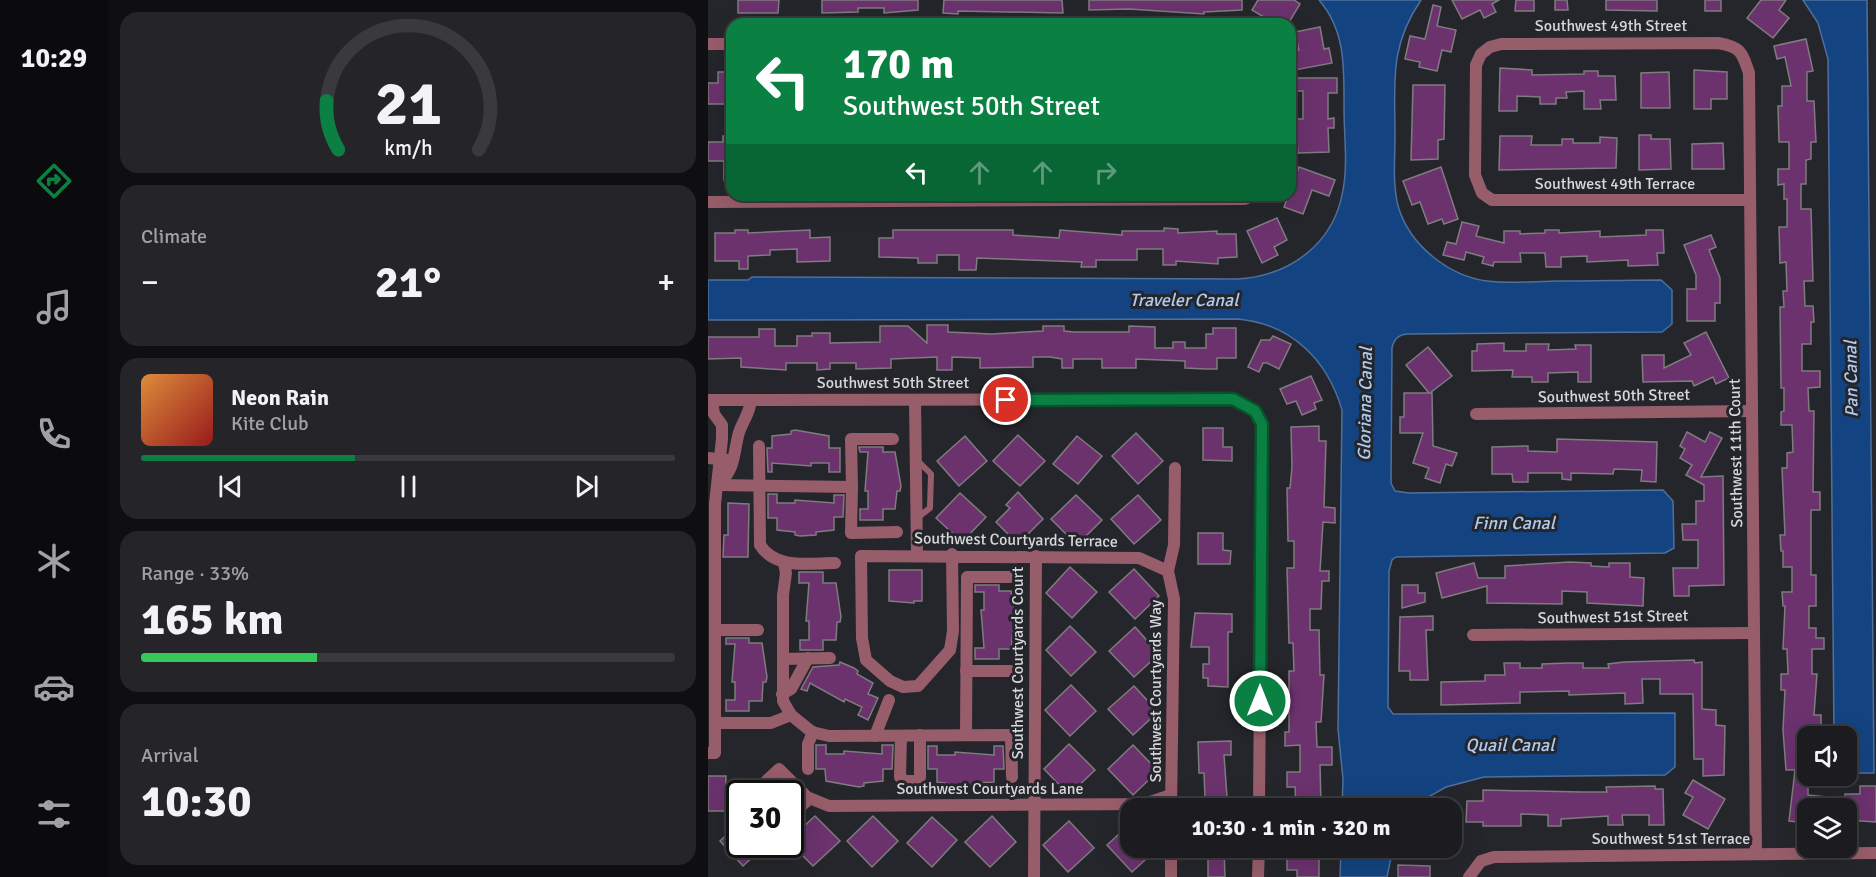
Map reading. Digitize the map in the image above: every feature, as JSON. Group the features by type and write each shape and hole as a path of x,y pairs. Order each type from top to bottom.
{"street":[{"name":"Southwest 49th Street","path":"1482,193 1474,175 1476,65 1481,54 1490,47 1501,44 1718,43 1731,45 1742,53"},
{"path":"708,44 726,44"},
{"name":"Southwest 11th Court","path":"1742,53 1749,73 1756,854"},
{"name":"Southwest 49th Terrace","path":"1482,193 1492,200 1568,202 1749,200"},
{"path":"708,202 1146,201"},
{"name":"Southwest 50th Street","path":"710,400 1233,399 1255,411 1262,424 1259,798"},
{"path":"708,753 715,753 712,661 715,630 712,550 715,504 722,459 722,425 714,414 710,400"},
{"path":"719,485 735,462 738,435 751,400"},
{"path":"915,400 917,555"},
{"name":"Southwest 50th Street","path":"1476,414 1751,411"},
{"path":"722,425 743,425"},
{"path":"893,439 851,440 851,533 897,532"},
{"path":"759,446 760,545 766,554 784,563 835,563"},
{"path":"708,458 735,462"},
{"name":"Southwest Courtyards Way","path":"1171,795 1174,599 1168,571 1174,545 1175,468"},
{"path":"719,485 852,487"},
{"name":"Southwest Courtyards Terrace","path":"952,554 953,631 950,650 918,686 903,687 890,681 866,660 862,638 861,556 952,554 1139,558 1168,571"},
{"name":"Southwest Courtyards Court","path":"1034,877 1036,556"},
{"path":"784,563 786,573 783,595 782,694 791,715 813,732 829,736 1011,735 1012,777"},
{"path":"966,735 967,577 1010,577"},
{"path":"715,630 758,630"},
{"name":"Southwest 51st Street","path":"1473,635 1754,633"},
{"path":"783,658 830,658"},
{"path":"782,694 791,689 808,658"},
{"path":"966,671 1017,670"},
{"path":"875,736 889,700"},
{"path":"715,723 771,723 791,715"},
{"path":"808,769 808,744 813,732"},
{"path":"901,736 900,777 905,781 916,781 920,777 920,735"},
{"path":"767,780 779,769 790,780"},
{"path":"804,794 809,799 804,803"},
{"name":"Southwest Courtyards Lane","path":"809,799 829,806 1035,807 1144,804 1171,795"},
{"name":"Southwest 51st Terrace","path":"1470,874 1481,861 1494,857 1876,854"},
{"path":"1171,858 1171,877"},
{"path":"1258,877 1259,858"}],"water":[{"path":"1319,0 1421,0 1403,33 1396,65 1395,182 1399,209 1405,223 1412,235 1433,257 1459,273 1487,281 1661,280 1672,290 1672,324 1662,332 1407,334 1395,340 1392,348 1391,483 1395,491 1409,493 1663,490 1673,501 1674,548 1665,553 1396,557 1392,560 1389,571 1388,707 1393,714 1675,713 1675,767 1665,775 1484,777 1446,787 1428,798 1342,798 1343,779 1338,729 1342,410 1327,375 1316,360 1304,347 1274,328 1238,319 708,320 708,280 748,280 752,277 1237,279 1256,277 1291,264 1307,254 1330,226 1343,190 1346,160 1342,51 1328,12"},
{"name":"Pan Canal","path":"1803,0 1867,0 1874,773 1857,773 1857,726 1834,726 1828,59 1818,23"},
{"path":"1341,858 1391,858 1387,877 1340,877"}],"building":[{"path":"738,0 779,0 778,13 738,13"},
{"path":"822,0 918,0 918,10 884,13 884,8 858,8 858,12 822,13"},
{"path":"944,0 1062,0 1063,13 958,11 958,14 943,13"},
{"path":"1089,0 1242,0 1242,10 1204,12 1204,14 1129,9 1089,10"},
{"path":"1258,0 1294,0 1300,4 1292,18 1266,18 1252,10"},
{"path":"1452,0 1499,0 1492,4 1496,12 1484,18 1480,10 1462,19"},
{"path":"1516,0 1534,0 1534,11 1515,11"},
{"path":"1555,0 1567,0 1568,10 1555,10"},
{"path":"1606,0 1657,0 1657,11 1606,10"},
{"path":"1705,0 1721,0 1721,11 1705,11"},
{"path":"1761,0 1786,0 1779,10 1789,18 1773,38 1747,18"},
{"path":"1433,5 1441,7 1437,26 1456,30 1451,52 1442,50 1437,71 1419,67 1420,62 1405,59 1410,36 1425,39"},
{"path":"1320,27 1324,49 1329,48 1332,63 1296,70 1296,50 1299,50 1296,32"},
{"path":"1806,39 1813,71 1807,72 1807,101 1814,101 1816,142 1811,142 1811,159 1806,160 1806,184 1801,184 1801,209 1811,209 1813,281 1804,281 1805,306 1813,306 1814,322 1811,322 1811,344 1802,344 1802,371 1820,371 1820,387 1808,388 1809,411 1814,411 1813,492 1820,492 1820,510 1811,510 1811,575 1816,575 1816,606 1809,606 1809,628 1816,628 1816,638 1824,638 1824,649 1812,649 1812,674 1817,674 1814,715 1821,715 1821,726 1797,726 1797,786 1808,786 1808,795 1826,797 1797,798 1797,822 1789,821 1795,770 1786,770 1783,730 1785,690 1781,690 1781,674 1788,674 1787,649 1783,649 1785,606 1783,606 1782,592 1792,592 1792,567 1783,567 1783,551 1781,551 1780,535 1785,535 1782,468 1787,468 1787,453 1793,452 1792,425 1781,425 1781,412 1784,411 1784,388 1781,388 1780,307 1784,307 1783,291 1787,291 1786,262 1780,263 1779,227 1787,227 1787,199 1784,199 1784,184 1778,185 1778,169 1789,169 1789,142 1779,142 1778,106 1782,106 1782,86 1791,86 1785,57 1777,59 1774,46"},
{"path":"1500,68 1532,70 1532,75 1584,74 1584,71 1598,71 1598,76 1615,76 1616,100 1600,100 1601,109 1584,109 1584,91 1566,92 1567,98 1556,98 1556,104 1540,104 1540,97 1517,96 1517,111 1499,111"},
{"path":"1694,70 1727,72 1727,99 1711,99 1711,109 1694,109"},
{"path":"718,72 726,72 725,104 708,104 708,83 718,83"},
{"path":"1669,72 1670,108 1641,108 1641,73"},
{"path":"1296,78 1337,78 1337,93 1328,93 1328,119 1334,118 1334,128 1328,128 1329,152 1298,153 1296,119 1303,119 1303,91 1296,91"},
{"path":"1413,85 1445,85 1444,139 1438,140 1438,159 1411,160"},
{"path":"1639,135 1651,135 1651,139 1670,139 1671,169 1639,170"},
{"path":"723,136 726,136 726,180 724,180 724,161 708,161 708,142 723,142"},
{"path":"1500,136 1532,136 1531,145 1562,145 1562,139 1573,139 1573,143 1600,143 1600,137 1617,138 1616,168 1499,170"},
{"path":"1723,143 1724,169 1692,169 1692,144"},
{"path":"1299,167 1335,180 1329,196 1312,190 1303,214 1284,207 1286,201 1296,201 1296,175"},
{"path":"1441,167 1458,219 1444,224 1442,219 1428,224 1420,202 1412,205 1403,181"},
{"path":"1277,218 1287,240 1274,247 1278,255 1262,263 1247,231"},
{"path":"1462,222 1479,226 1476,236 1504,243 1504,231 1520,231 1520,234 1545,233 1545,230 1559,230 1559,233 1600,231 1600,237 1646,235 1646,230 1663,230 1664,253 1657,253 1658,265 1628,266 1628,260 1587,262 1587,256 1561,257 1561,267 1546,267 1545,253 1520,253 1521,262 1494,262 1493,266 1482,263 1484,257 1466,252 1464,260 1443,255 1447,242 1456,244"},
{"path":"1164,228 1178,229 1178,233 1217,231 1217,234 1236,234 1237,257 1218,258 1218,264 1176,261 1176,265 1163,265 1163,249 1137,249 1137,260 1096,260 1096,267 1081,267 1082,262 977,258 976,270 959,270 959,255 937,255 937,263 918,263 918,258 879,257 879,238 893,238 893,230 1013,230 1013,235 1059,238 1060,230 1122,235 1122,231 1164,231"},
{"path":"735,230 748,230 748,233 810,230 810,238 830,237 830,261 797,262 797,249 770,250 770,255 748,256 748,269 739,269 739,261 715,261 715,233 735,233"},
{"path":"1711,235 1716,247 1709,250 1720,278 1720,303 1715,303 1715,321 1687,321 1687,289 1696,289 1696,275 1684,245"},
{"path":"927,325 948,325 948,332 991,334 1043,331 1043,326 1064,326 1064,331 1074,332 1129,332 1129,326 1155,327 1155,348 1173,348 1173,342 1185,342 1185,348 1206,348 1206,334 1213,334 1213,328 1236,328 1236,358 1217,358 1217,369 1206,369 1185,368 1185,361 1136,359 1136,368 1102,368 1102,359 1073,359 1073,368 1062,368 1062,359 1050,357 1033,357 1033,367 980,368 980,358 952,357 952,370 937,370 937,357 891,359 891,368 856,369 856,363 830,363 830,369 817,370 817,363 786,363 786,370 741,367 741,358 708,359 708,337 759,337 759,329 775,329 775,346 797,346 797,336 812,336 812,333 830,333 830,343 880,342 880,326 908,326 927,343"},
{"path":"1706,332 1729,378 1716,384 1713,377 1694,386 1692,381 1643,382 1642,355 1664,355 1664,368 1691,355 1684,343"},
{"path":"1273,336 1291,344 1279,369 1267,363 1263,363 1259,372 1248,367 1261,340 1270,340"},
{"path":"1504,343 1504,351 1526,351 1526,344 1549,344 1548,350 1576,349 1575,345 1591,345 1591,382 1578,382 1578,372 1548,373 1548,382 1532,382 1532,377 1512,377 1513,370 1472,371 1472,351 1477,351 1477,344"},
{"path":"1428,347 1452,376 1430,393 1432,393 1433,446 1457,453 1452,466 1446,464 1440,483 1425,478 1429,468 1413,463 1423,433 1400,433 1400,417 1404,417 1404,393 1429,393 1406,365"},
{"path":"1311,376 1322,400 1314,403 1316,409 1302,415 1296,401 1287,404 1280,389"},
{"path":"1319,426 1319,441 1326,441 1324,507 1335,508 1335,523 1323,522 1320,571 1329,571 1329,581 1322,581 1321,609 1310,609 1310,630 1319,630 1320,675 1324,675 1321,722 1316,722 1317,747 1332,747 1332,765 1320,765 1321,798 1296,798 1295,787 1287,787 1287,772 1300,772 1300,745 1285,746 1285,732 1289,732 1289,671 1294,671 1293,643 1289,643 1287,568 1294,568 1294,541 1288,541 1287,488 1290,488 1292,467 1291,427"},
{"path":"1203,428 1223,428 1223,447 1232,447 1232,461 1203,460"},
{"path":"791,431 829,436 829,448 840,448 840,472 829,472 829,463 811,463 811,466 772,463 772,472 768,472 767,448 772,448 772,436 791,434"},
{"path":"1687,432 1705,442 1710,432 1722,438 1701,477 1723,476 1724,585 1689,586 1689,596 1674,596 1673,568 1698,568 1698,540 1683,540 1682,524 1696,524 1696,501 1704,501 1704,485 1686,475 1692,465 1680,458 1685,449 1680,446"},
{"path":"1136,433 1163,461 1138,484 1112,456"},
{"path":"1018,435 1045,461 1020,486 993,461"},
{"path":"965,436 987,461 959,486 937,461"},
{"path":"1077,436 1102,456 1078,484 1053,464"},
{"path":"1557,439 1657,442 1656,482 1641,481 1642,470 1614,469 1613,474 1571,473 1571,480 1562,479 1562,473 1528,473 1528,482 1513,482 1512,474 1492,474 1492,447 1528,446 1528,451 1557,452"},
{"path":"859,447 883,447 883,452 895,452 901,486 900,491 897,491 895,509 883,509 883,520 860,520 860,509 868,509 868,491 865,491 868,452 860,452"},
{"path":"1018,492 1043,519 1018,544 996,522 1010,508 1006,505"},
{"path":"960,493 986,517 962,542 936,518"},
{"path":"768,494 777,494 777,503 795,503 795,500 834,503 834,495 844,495 843,517 834,517 834,530 816,532 816,535 800,536 795,535 795,532 777,530 777,518 768,518"},
{"path":"1076,495 1102,520 1077,545 1051,519"},
{"path":"1138,495 1161,520 1134,544 1111,519"},
{"path":"728,503 749,504 748,557 723,557 724,535 728,535"},
{"path":"1198,533 1223,533 1223,550 1231,551 1230,564 1198,564"},
{"path":"1570,562 1609,567 1609,563 1630,563 1630,577 1644,578 1643,606 1587,603 1587,592 1562,591 1562,604 1487,603 1487,586 1442,598 1436,573 1474,563 1478,578 1505,578 1505,566"},
{"path":"1070,567 1097,592 1072,618 1046,593"},
{"path":"1134,569 1159,596 1135,619 1109,592"},
{"path":"889,570 922,570 922,601 914,601 914,603 889,601"},
{"path":"799,572 823,572 823,583 836,583 841,617 840,622 837,622 836,640 823,640 823,650 800,650 800,640 809,640 809,621 806,621 809,583 799,583"},
{"path":"975,585 999,585 999,591 1011,591 1017,625 1016,630 1013,630 1011,649 999,649 999,659 975,659 975,648 984,648 981,610 984,610 984,592 975,592"},
{"path":"1402,585 1418,585 1418,593 1425,593 1425,602 1402,608"},
{"path":"1195,613 1232,614 1232,632 1228,632 1228,687 1208,686 1208,678 1203,678 1203,664 1209,664 1209,647 1191,647"},
{"path":"1433,616 1433,630 1426,630 1428,680 1410,680 1410,671 1399,671 1400,617"},
{"path":"1070,626 1096,652 1071,676 1046,650"},
{"path":"1135,627 1159,654 1134,677 1109,651"},
{"path":"726,638 749,638 749,643 762,643 767,677 766,682 763,682 762,701 749,701 749,711 726,711 726,700 735,700 735,682 732,682 735,644 726,644"},
{"path":"1694,660 1695,663 1702,662 1702,709 1716,710 1716,725 1725,726 1724,775 1703,776 1703,759 1694,759 1693,694 1660,694 1660,679 1642,679 1643,703 1625,704 1625,693 1569,695 1569,691 1520,692 1520,703 1441,705 1441,682 1485,681 1485,675 1505,675 1504,663 1520,663 1520,668 1542,668 1542,664 1583,663 1583,668 1609,668 1608,664 1624,662"},
{"path":"840,662 854,668 858,671 857,674 873,683 868,694 878,698 868,720 858,715 862,707 845,699 844,702 810,683 807,691 801,689 813,667 839,665"},
{"path":"1071,685 1096,711 1070,736 1045,710"},
{"path":"1134,686 1158,712 1133,735 1108,709"},
{"path":"1231,741 1231,755 1224,755 1227,797 1230,798 1205,798 1204,773 1199,773 1198,742"},
{"path":"1069,744 1095,770 1069,795 1044,769"},
{"path":"816,745 826,745 826,754 844,754 844,751 882,754 882,745 893,745 892,769 883,769 883,781 864,783 864,786 859,787 826,781 825,769 816,769"},
{"path":"1133,745 1158,771 1133,795 1108,769"},
{"path":"928,746 937,746 937,755 955,755 955,752 994,755 994,746 1003,746 1004,769 994,769 994,782 975,783 975,787 937,782 937,769 928,769"},
{"path":"708,776 726,776 725,811 708,811"},
{"path":"1693,780 1725,799 1708,829 1683,815 1693,797 1685,793"},
{"path":"1655,786 1655,789 1663,789 1664,825 1649,825 1649,815 1622,815 1623,825 1608,825 1608,816 1561,819 1561,826 1548,826 1548,815 1521,814 1521,826 1483,826 1483,822 1466,822 1467,801 1483,801 1483,790 1607,792 1606,787"},
{"path":"1860,786 1876,786 1876,822 1857,821 1857,798 1845,798 1845,794 1860,794"},
{"path":"815,816 840,841 813,866 804,857 804,826"},
{"path":"873,816 898,841 872,867 847,841"},
{"path":"992,816 1016,842 990,867 965,842"},
{"path":"932,817 957,840 932,867 907,843"},
{"path":"1069,821 1094,848 1068,872 1043,845"},
{"path":"1120,833 1120,858 1147,858 1132,872 1107,845"},
{"path":"726,835 726,848 720,841"},
{"path":"736,858 752,858 743,866"},
{"path":"1208,858 1224,858 1225,877 1208,877"},
{"path":"1287,858 1319,858 1319,877 1297,877 1297,870 1287,870"},
{"path":"1398,865 1430,866 1430,877 1398,877"}],"route":[{"path":"1006,400 1233,399 1255,411 1262,424 1260,701"}],"water label":[{"name":"Traveler Canal","path":"1184,300"},
{"name":"Gloriana Canal","path":"1365,404"},
{"name":"Finn Canal","path":"1514,523"},
{"name":"Quail Canal","path":"1510,745"}]}
